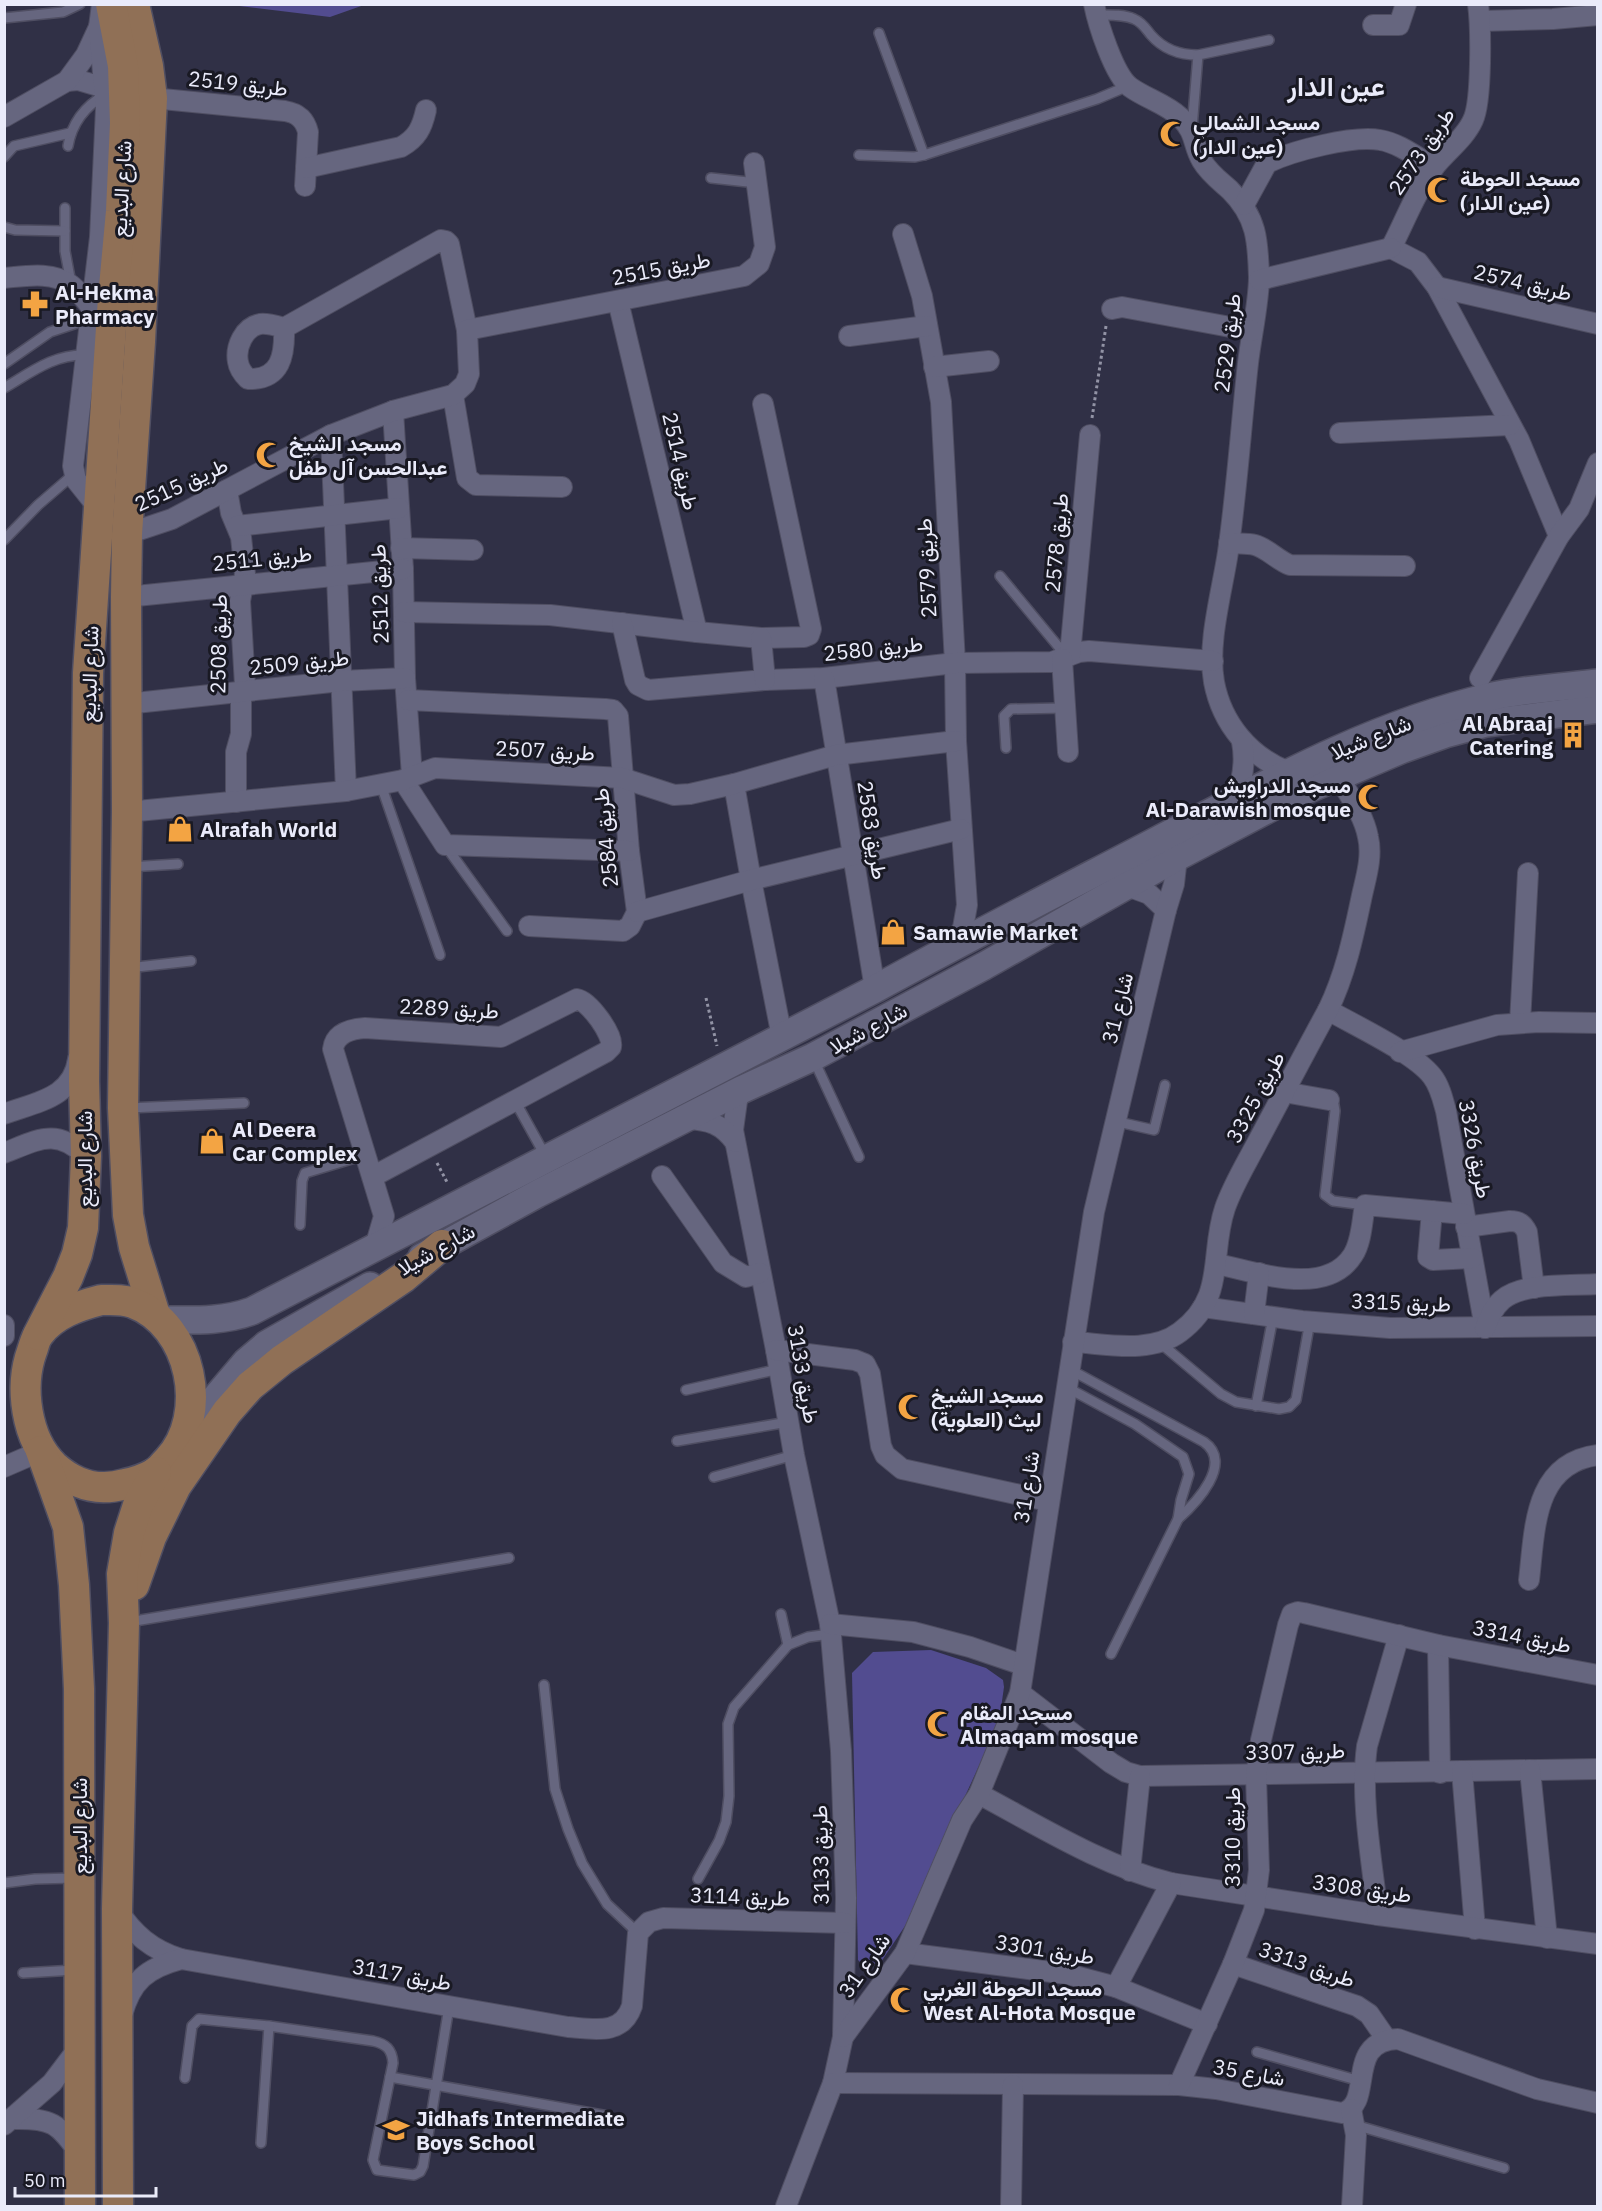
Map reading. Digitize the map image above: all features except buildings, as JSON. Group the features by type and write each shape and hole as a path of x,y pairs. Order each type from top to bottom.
{"main road":[{"name":"شارع البديع","path":"134,4 148,66 152,98 126,597 127,867 123,1108 128,1215 134,1247 158,1317"},
{"path":"148,66 157,4"},
{"name":"شارع البديع","path":"38,1335 68,1277 77,1254 83,1228 86,1156 88,673 100,510 97,318 121,211 125,93 120,44 105,16"},
{"name":"شارع شيلا","path":"158,1317 217,1320 252,1311 1289,772 1396,725 1444,709 1491,697 1598,683"},
{"name":"شارع شيلا","path":"184,1435 246,1362 267,1344 537,1194 741,1090 813,1057 984,966 1176,857 1295,795 1403,749 1486,723 1598,709"},
{"path":"124,1623 131,1592 162,1512 176,1486 227,1412 250,1386 282,1360 404,1277 442,1245"},
{"path":"101,1300 132,1302 158,1317 171,1331 183,1355 190,1377 190,1409 184,1435 175,1452 156,1472 108,1489 79,1484 55,1467 41,1451 27,1407 26,1382 29,1359 38,1335 56,1318 77,1306 101,1300"},
{"name":"شارع البديع","path":"41,1451 68,1527 74,1585 79,1689 80,2206"},
{"name":"شارع البديع","path":"118,2206 117,1909 124,1623 122,1574 129,1533 138,1505 156,1472"}],"street":[{"path":"100,510 76,480 73,458 85,355 97,318 106,91 105,16 102,4"},
{"path":"1373,25 1399,25 1406,4"},
{"name":"طريق 2529","path":"1095,10 1111,57 1128,86 1179,116 1192,131 1200,158 1209,171 1244,205 1252,218 1257,238 1259,280 1229,543 1214,640 1214,681 1225,713 1242,742 1263,760 1289,772"},
{"path":"1479,13 1553,19 1598,15"},
{"name":"طريق 2573","path":"1391,248 1417,194 1434,167 1473,120 1478,101 1479,13"},
{"path":"4,117 67,81 86,55 105,16"},
{"path":"67,81 78,80 106,91"},
{"name":"طريق 2519","path":"152,98 291,112 303,119 307,125 306,177 401,147 414,140 422,128 426,110"},
{"path":"1244,205 1267,164 1324,146 1360,139 1380,140 1434,167"},
{"name":"طريق 2515","path":"467,330 735,279 752,271 759,264 765,247 755,173"},
{"name":"طريق 2579","path":"903,234 922,296 941,402 955,663 956,741 967,904 963,928 951,947"},
{"path":"284,328 441,240 446,241 449,244 467,330 469,374 465,384 453,395 468,478 476,485 562,487"},
{"path":"1259,280 1391,248 1418,262 1437,287 1527,457 1558,536"},
{"path":"4,278 37,275 53,277 71,285 97,318"},
{"name":"طريق 2574","path":"1437,287 1598,324"},
{"name":"طريق 2514","path":"618,301 697,632"},
{"path":"1112,309 1122,307 1252,331"},
{"path":"849,336 927,326"},
{"path":"934,367 988,361"},
{"name":"طريق 2515","path":"128,534 172,519 331,435 393,411 453,395"},
{"path":"404,612 543,614 762,638 809,635 811,629 763,404"},
{"name":"طريق 2512","path":"393,411 403,569 405,678 408,700 408,778"},
{"path":"1340,433 1510,425"},
{"path":"331,435 346,791"},
{"name":"طريق 2578","path":"1068,752 1064,708 1066,657 1090,435"},
{"path":"1480,678 1558,536 1580,509 1598,463"},
{"name":"طريق 2508","path":"227,490 231,513 242,547 245,574 240,601 245,677 241,708 241,734 236,752 236,802"},
{"path":"237,526 399,508"},
{"path":"1229,543 1254,545 1279,561 1290,565 1405,566"},
{"path":"402,548 473,550"},
{"name":"طريق 2511","path":"126,597 403,569"},
{"name":"طريق 2580","path":"622,623 635,680 642,688 653,690 765,680 824,678 955,663 1041,662 1089,651 1213,662"},
{"path":"762,638 765,680"},
{"name":"طريق 2509","path":"126,704 341,681 405,678"},
{"name":"طريق 2583","path":"824,678 875,989"},
{"name":"طريق 2584","path":"408,700 604,709 612,710 618,716 629,851 637,912 630,926 623,931 529,927"},
{"name":"طريق 2507","path":"127,812 346,791 381,785 435,768 622,778 674,795 690,794 836,755 956,741"},
{"name":"طريق 2529","path":"1234,801 1243,775 1242,742"},
{"name":"طريق 3325","path":"1073,1342 1139,1345 1159,1342 1178,1334 1194,1320 1203,1307 1213,1285 1225,1209 1337,992 1349,955 1370,854 1366,827 1338,776"},
{"path":"408,778 445,845 629,851"},
{"path":"734,784 782,1037"},
{"name":"طريق 2584","path":"637,912 751,880 961,829"},
{"name":"شارع 31","path":"843,2037 905,1953 962,1820 980,1794 1020,1693 1094,1212 1114,1121 1174,884 1176,857"},
{"path":"1520,1023 1528,873"},
{"path":"1127,886 1149,894 1166,910"},
{"path":"967,904 982,914 1003,920"},
{"name":"طريق 2289","path":"372,1177 609,1050 612,1043 611,1036 586,1002 581,999 572,999 501,1037 365,1028 346,1031 338,1037 333,1049 365,1155 384,1216"},
{"path":"4,1114 54,1095 70,1083 78,1063 85,1003"},
{"name":"طريق 3326","path":"1328,1010 1419,1062 1433,1078 1442,1096 1485,1328"},
{"path":"1400,1052 1476,1030 1520,1023 1598,1023"},
{"name":"طريق 3133","path":"741,1090 734,1115 735,1142 794,1455 830,1629 841,1751 846,1898 843,2037 833,2084"},
{"path":"1284,1092 1329,1100"},
{"path":"687,1119 704,1120 717,1124 735,1142"},
{"path":"4,1153 48,1137 68,1141 86,1156"},
{"path":"662,1176 723,1263 746,1277 760,1273"},
{"path":"1217,1264 1284,1278 1310,1280 1323,1276 1340,1268 1354,1254 1365,1204"},
{"name":"طريق 3326","path":"1365,1204 1432,1211 1465,1220"},
{"path":"1432,1211 1428,1257 1433,1260 1472,1258"},
{"path":"375,1247 384,1216 411,1229"},
{"path":"1465,1220 1517,1221 1524,1225 1527,1232 1534,1288"},
{"path":"1258,1273 1263,1315"},
{"path":"1485,1328 1491,1313 1503,1300 1518,1291 1598,1284"},
{"name":"طريق 3315","path":"1203,1307 1390,1329 1598,1326"},
{"path":"4,1325 4,1336"},
{"path":"777,1360 855,1360 865,1364 870,1374 881,1446 885,1455 902,1469 1048,1502"},
{"path":"4,1467 41,1451"},
{"path":"1529,1580 1537,1515 1542,1495 1552,1478 1568,1465 1586,1456 1598,1455"},
{"name":"طريق 3314","path":"1292,1614 1304,1613 1438,1645 1598,1675"},
{"name":"طريق 3310","path":"1179,2085 1233,1964 1250,1923 1257,1897 1259,1870 1256,1776 1261,1740 1292,1614"},
{"path":"830,1629 913,1632 970,1647 1023,1665"},
{"path":"1378,1915 1364,1774 1367,1746 1399,1635"},
{"path":"1438,1645 1440,1773"},
{"name":"طريق 3307","path":"1020,1693 1111,1763 1126,1772 1140,1776 1598,1769"},
{"path":"1530,1770 1547,1938"},
{"path":"1462,1771 1475,1929"},
{"path":"1130,1871 1140,1776"},
{"name":"طريق 3308","path":"980,1794 1130,1871 1171,1884 1475,1929 1598,1944"},
{"path":"1116,1987 1171,1884"},
{"name":"طريق 3117","path":"117,1909 126,1923 150,1946 180,1959 449,2007 568,2027 601,2030 617,2026 628,2017 632,2006 638,1933"},
{"name":"طريق 3114","path":"638,1933 649,1922 663,1918 845,1923"},
{"name":"طريق 3301","path":"905,1953 1067,1974 1116,1987 1207,2024"},
{"path":"119,2029 132,1989 143,1975 160,1965 180,1959"},
{"name":"طريق 3313","path":"1233,1964 1357,2006 1369,2014 1387,2040"},
{"path":"1352,2206 1353,2117 1364,2063 1376,2044 1387,2040 1398,2040 1537,2089 1598,2103"},
{"path":"9,2122 52,2083 80,2046"},
{"path":"786,2206 833,2084"},
{"name":"شارع 35","path":"833,2084 1179,2085 1353,2117"},
{"path":"1011,2206 1013,2085"},
{"path":"9,2122 38,2120 49,2122 65,2133 80,2154"}],"lane":[{"path":"4,18 46,9 63,12 80,4"},
{"path":"1095,10 1134,18 1154,39 1171,51 1184,55 1198,55 1269,40"},
{"path":"879,33 924,155"},
{"path":"1192,131 1198,55"},
{"path":"859,155 915,157 924,155 1097,99 1128,86"},
{"path":"68,146 70,133 81,114 106,91"},
{"path":"4,157 14,146 70,133"},
{"path":"711,178 755,173"},
{"path":"65,208 66,261 71,285"},
{"path":"4,227 15,230 64,231"},
{"path":"4,364 50,332 97,318"},
{"path":"4,388 59,358 85,355"},
{"path":"4,540 52,491 74,474"},
{"path":"1000,576 1066,657"},
{"path":"1006,748 1004,716 1011,709 1064,708"},
{"path":"381,785 440,955"},
{"path":"445,845 507,931"},
{"path":"127,867 178,864"},
{"path":"126,968 191,961"},
{"path":"813,1057 859,1157"},
{"path":"1114,1121 1154,1130 1165,1085"},
{"path":"1329,1100 1334,1105 1335,1111 1325,1195 1333,1201 1365,1204"},
{"path":"515,1101 547,1159"},
{"path":"123,1108 244,1103"},
{"path":"300,1225 302,1181 305,1173 365,1155"},
{"path":"1256,1406 1263,1315"},
{"path":"1159,1342 1221,1394 1236,1402 1279,1409 1289,1407 1296,1400 1310,1321"},
{"path":"686,1390 777,1360"},
{"path":"1067,1378 1204,1442 1213,1450 1216,1466 1208,1484 1190,1508 1178,1519"},
{"path":"1067,1378 1183,1457 1189,1467 1189,1480 1181,1500 1178,1519 1112,1654"},
{"path":"677,1441 788,1422"},
{"path":"714,1477 794,1455"},
{"path":"124,1623 509,1557"},
{"path":"781,1614 788,1645"},
{"path":"698,1880 719,1841 726,1822 729,1796 727,1733 734,1707 788,1645 830,1629"},
{"path":"544,1685 555,1790 568,1829 582,1863 607,1904 638,1933"},
{"path":"4,1882 80,1878"},
{"path":"23,1973 80,1970"},
{"path":"185,2078 191,2029 196,2020 269,2026 373,2041 386,2045 393,2056 373,2160 377,2170 414,2175 420,2172 423,2166 449,2007"},
{"path":"261,2143 269,2026"},
{"path":"1257,2052 1360,2082"},
{"path":"390,2077 435,2087 608,2116"},
{"path":"1353,2117 1504,2168"}],"path":[{"path":"1090,435 1107,315 1112,309"},
{"path":"706,998 721,1069"},
{"path":"428,1147 459,1204"}],"shaded area":[{"path":"231,5 364,5 330,17"},
{"path":"931,1650 986,1668 1003,1680 999,1722 907,1923 881,1962 864,1966 858,1960 852,1673 873,1652"}],"place":[{"name":"مسجد الشمالي (عين الدار)","path":"1173,134"},
{"name":"مسجد الحوطة (عين الدار)","path":"1440,190"},
{"name":"Al-Hekma Pharmacy","path":"35,304"},
{"name":"مسجد الشيخ عبدالحسن آل طفل","path":"269,455"},
{"name":"Al Abraaj Catering","path":"1573,735"},
{"name":"مسجد الدراويش Al-Darawish mosque","path":"1371,797"},
{"name":"Alrafah World","path":"180,829"},
{"name":"Samawie Market","path":"893,932"},
{"name":"Al Deera Car Complex","path":"212,1141"},
{"name":"مسجد الشيخ ليث (العلوية)","path":"911,1407"},
{"name":"مسجد المقام Almaqam mosque","path":"940,1724"},
{"name":"مسجد الحوطة الغربي West Al-Hota Mosque","path":"903,2000"},
{"name":"Jidhafs Intermediate Boys School","path":"396,2130"}],"district":[{"name":"عين الدار","path":"1336,85"}]}
